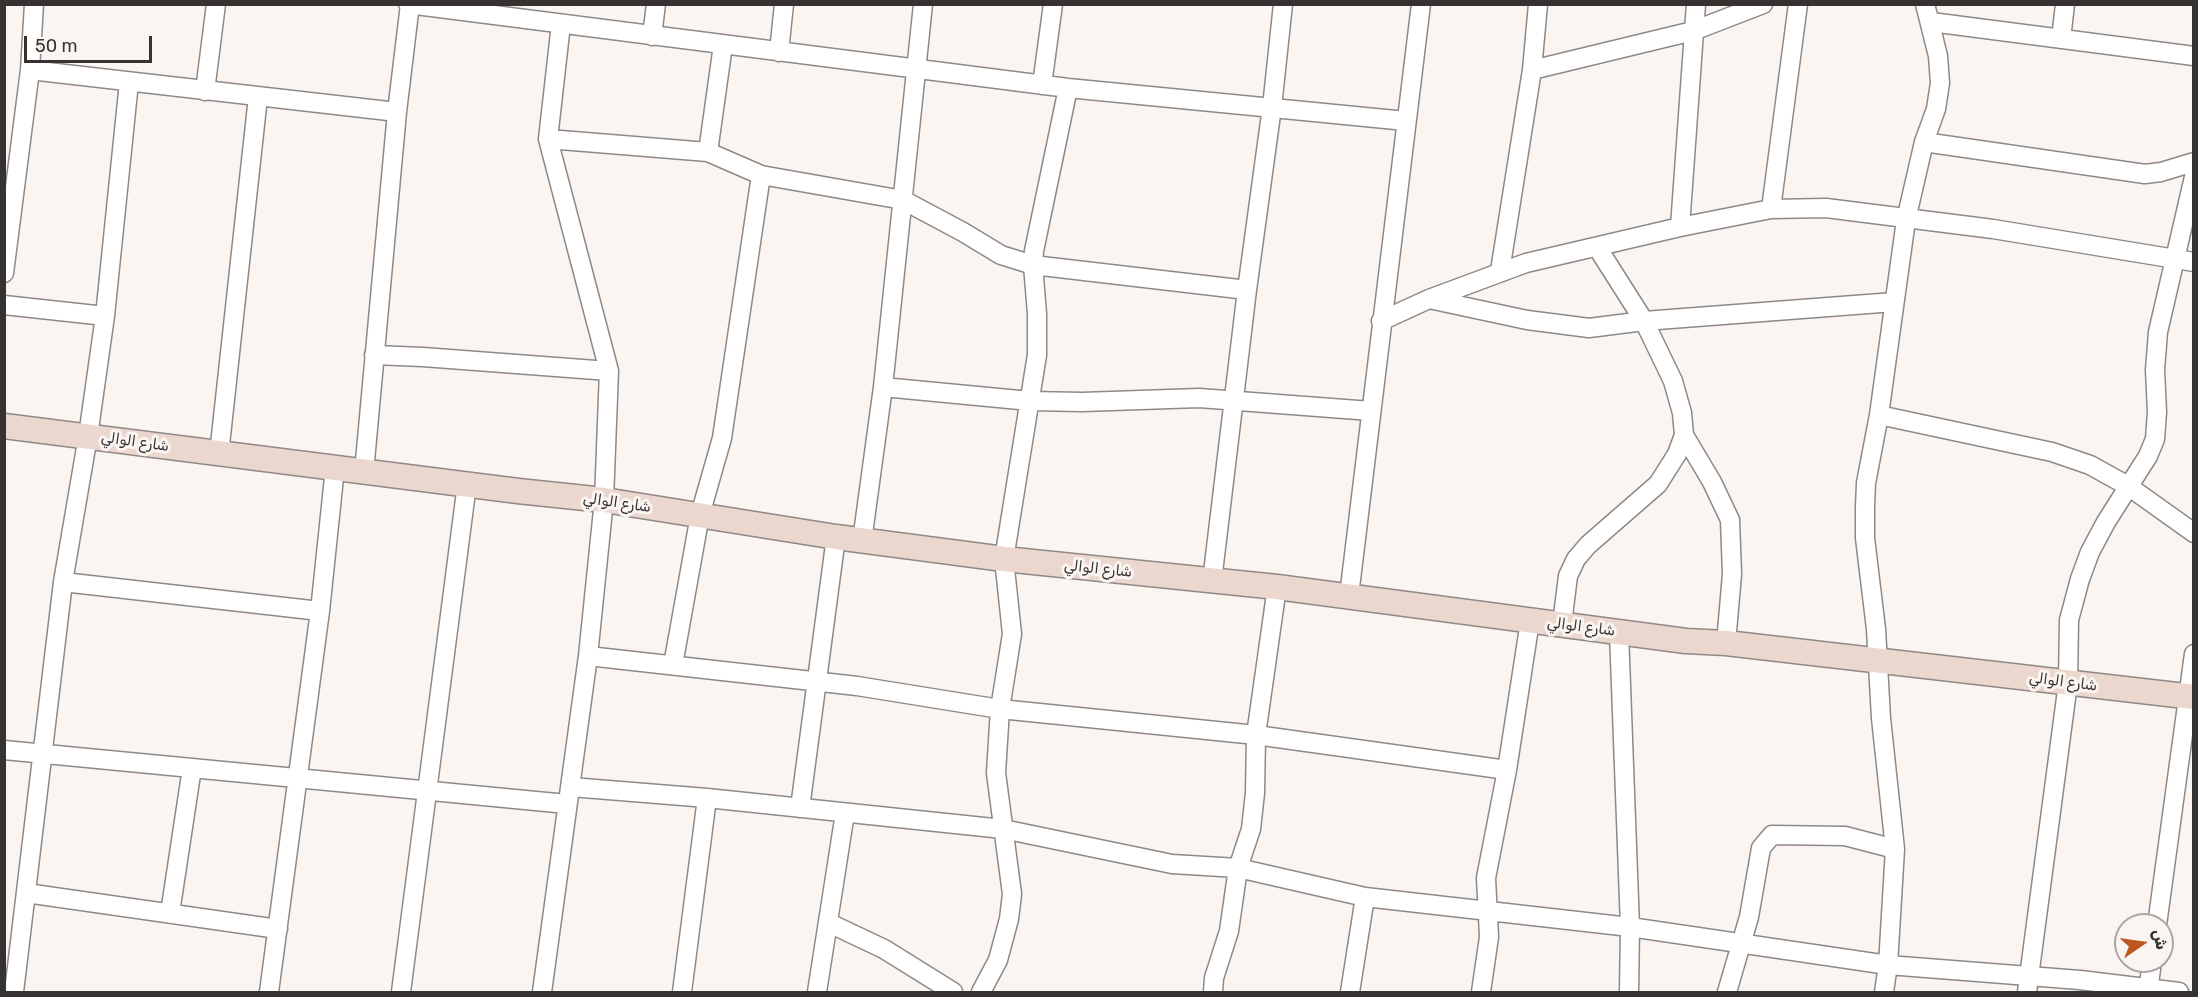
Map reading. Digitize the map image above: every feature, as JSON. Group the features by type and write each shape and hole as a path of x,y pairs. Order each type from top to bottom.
{"main road":[{"name":"شارع الوالي","path":"4,426 604,500 862,541 1004,559 1277,587 1686,641 1726,643 2191,697"}],"street":[{"path":"4,273 30,70 34,4"},
{"path":"205,90 216,4"},
{"path":"652,36 656,4"},
{"path":"779,52 784,4"},
{"path":"862,541 883,387 923,4"},
{"path":"1042,85 1053,4"},
{"path":"1212,581 1283,4"},
{"path":"1349,596 1421,4"},
{"path":"1500,271 1532,70 1538,4"},
{"path":"1680,226 1696,4"},
{"path":"1532,70 1694,31 1763,4"},
{"path":"1771,209 1798,4"},
{"path":"2061,39 2065,4"},
{"path":"364,472 397,112 410,5 1042,85 1406,121"},
{"path":"1884,993 1888,965 1895,849 1881,718 1879,661 1865,538 1866,483 1879,415 1906,220 1924,142 1936,109 1940,83 1938,56 1928,13 2061,39 2193,56"},
{"path":"542,993 588,656 604,500 609,371 548,139 561,24"},
{"path":"708,152 723,45"},
{"path":"30,70 397,112"},
{"path":"14,993 63,582 88,436 105,316 129,82"},
{"path":"981,993 998,960 1010,920 1012,894 996,773 1000,709 1012,634 1004,559 1036,355 1037,328 1033,264 1036,236 1068,88"},
{"path":"219,454 258,97"},
{"path":"548,139 708,152 761,175 903,200 1001,255 1033,264 1247,290"},
{"path":"1924,142 2145,174 2161,172 2193,162"},
{"path":"673,665 700,515 722,438 761,175"},
{"path":"2028,984 2068,683 2069,620 2080,579 2100,532 2148,456 2155,439 2158,332 2193,177"},
{"path":"1381,321 1428,299 1500,271 1547,257 1680,226 1771,209 1827,208 1993,230 2193,262"},
{"path":"1562,624 1568,576 1576,559 1588,545 1658,484 1677,454 1684,435 1682,413 1673,381 1644,321 1597,246"},
{"path":"1428,299 1527,320 1589,328 1644,321 1894,302"},
{"path":"4,305 105,316"},
{"path":"374,355 609,371"},
{"path":"883,387 1030,401 1082,402 1199,398 1371,411"},
{"path":"1879,415 2052,452 2090,465 2128,486 2193,533"},
{"path":"1684,435 1712,482 1730,520 1732,574 1726,643"},
{"path":"269,993 320,611 335,468"},
{"path":"401,993 467,484"},
{"path":"800,808 836,537"},
{"path":"63,582 320,611"},
{"path":"1213,993 1214,978 1229,931 1238,868 1251,829 1255,794 1256,735 1277,587"},
{"path":"1481,993 1490,937 1486,878 1507,770 1530,621"},
{"path":"1619,632 1630,927 1629,993"},
{"path":"2159,913 2191,697 2193,654"},
{"path":"588,656 816,681 1000,709 1256,735 1507,770"},
{"path":"4,750 427,790 707,798 1003,829 1172,864 1238,868 1365,897 1488,909 1630,927 2028,984 2179,993"},
{"path":"170,913 192,768"},
{"path":"682,993 707,798"},
{"path":"817,993 845,813"},
{"path":"1727,993 1742,944 1761,848 1772,835 1845,836 1895,849"},
{"path":"26,893 278,929"},
{"path":"1350,993 1365,897"},
{"path":"829,923 884,949 953,993"},
{"path":"2148,990 2150,973"}]}
